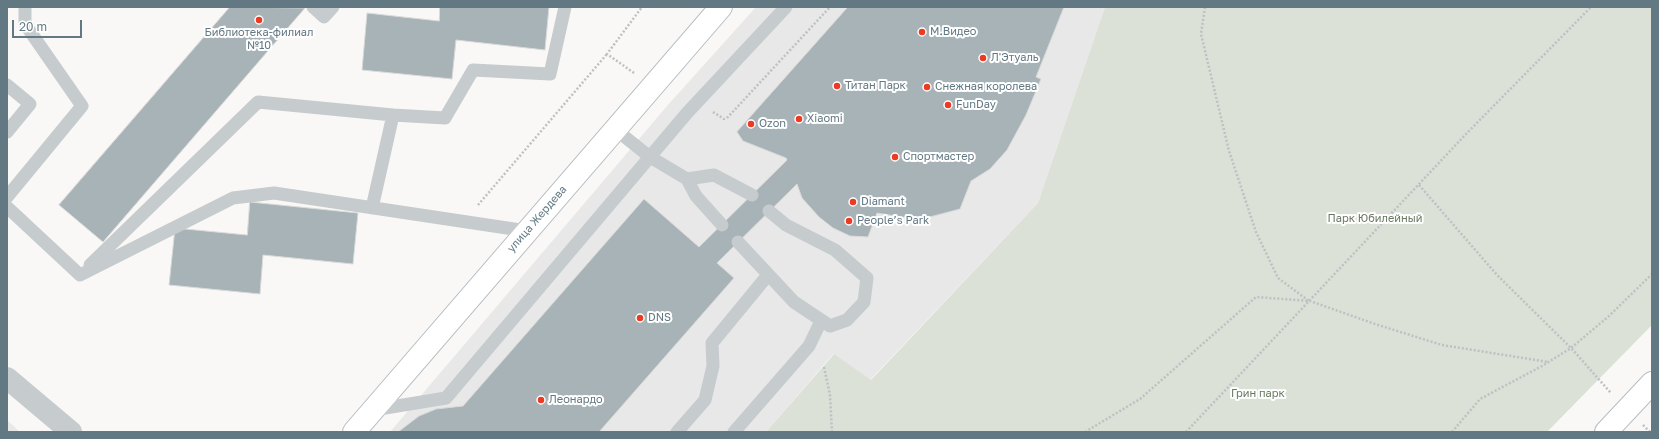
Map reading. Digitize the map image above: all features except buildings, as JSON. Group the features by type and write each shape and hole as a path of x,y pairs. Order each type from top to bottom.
{"main road":[{"name":"улица Жердева","path":"354,432 721,7"},
{"path":"1606,432 1652,384"}],"street":[{"path":"7,378 71,432"}],"lane":[{"path":"7,197 82,106 25,24 25,7"},
{"path":"313,7 324,17 333,7"},
{"path":"80,275 258,102 393,115 445,118 473,70 550,74 564,7"},
{"path":"373,410 446,398 687,113 786,7"},
{"path":"7,85 30,104 7,132"},
{"path":"372,208 393,115"},
{"path":"615,129 650,157 687,180 696,196 722,225"},
{"path":"687,180 714,175 752,195"},
{"path":"80,275 233,198 274,193 527,231"},
{"path":"7,207 80,275"},
{"path":"738,242 794,302 830,326 847,320 864,302 867,278 835,250 786,225 769,211"},
{"path":"676,432 705,400 713,366 712,342 768,275"},
{"path":"734,432 809,346 821,321"}],"path":[{"path":"1205,7 1201,34 1229,151 1256,232 1278,278 1310,301"},
{"path":"1186,432 1419,185 1591,7"},
{"path":"463,222 607,54"},
{"path":"1419,185 1497,275 1571,348 1650,432"},
{"path":"1452,432 1480,399 1571,348 1609,316 1652,274"},
{"path":"1085,432 1140,399 1256,297 1310,301 1375,324 1442,345 1548,362"},
{"path":"824,367 830,395 832,432"}],"shaded area":[{"path":"756,7 1105,7 1038,203 870,380 833,354 766,432 390,432 667,106"},
{"path":"7,420 20,432 7,432"}],"green space":[{"name":"Парк Юбилейный","path":"1105,7 1652,7 1652,325 1547,432 766,432 834,354 871,380 1038,203"}],"place":[{"name":"Библиотека-филиал №10","path":"259,20"},
{"name":"М.Видео","path":"922,32"},
{"name":"Л'Этуаль","path":"983,58"},
{"name":"Титан Парк","path":"837,86"},
{"name":"Снежная королева","path":"927,87"},
{"name":"FunDay","path":"948,105"},
{"name":"Xiaomi","path":"799,119"},
{"name":"Ozon","path":"751,124"},
{"name":"Спортмастер","path":"895,157"},
{"name":"Diamant","path":"853,202"},
{"name":"People’s Park","path":"849,221"},
{"name":"DNS","path":"640,318"},
{"name":"Леонардо","path":"541,400"}],"park label":[{"name":"Грин парк","path":"1258,394"}]}
